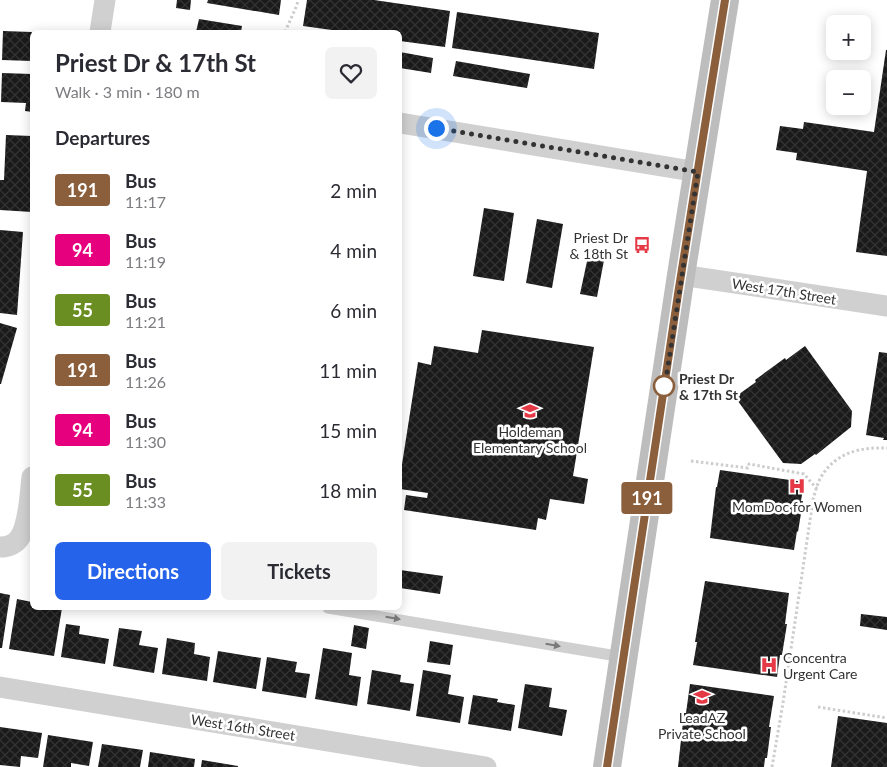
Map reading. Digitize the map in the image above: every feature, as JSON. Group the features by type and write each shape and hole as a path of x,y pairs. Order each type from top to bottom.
{"main road":[{"path":"607,767 681,275 725,0"}],"street":[{"path":"100,30 105,0"},
{"path":"402,123 698,172"},
{"name":"West 17th Street","path":"681,275 887,306"},
{"path":"7,546 20,537 24,528 30,490"},
{"name":"West 16th Street","path":"0,686 486,767"}],"lane":[{"path":"340,610 624,657"}],"path":[{"path":"286,30 298,5 298,0"},
{"path":"772,767 813,500 821,477 842,456 855,450 887,448"},
{"path":"691,461 748,468 749,464 804,474 817,489"},
{"path":"818,707 887,718"}],"building":[{"path":"177,0 191,0 190,10 176,8"},
{"path":"208,0 281,0 279,15 207,3"},
{"path":"307,0 374,0 450,11 445,47 402,41 402,30 332,30 303,26"},
{"path":"457,12 599,33 594,69 452,48"},
{"path":"199,19 242,26 241,30 196,30"},
{"path":"3,31 30,32 30,61 2,60"},
{"path":"886,50 887,256 856,252 867,171 796,160 797,153 776,150 780,126 803,129 804,122 874,132"},
{"path":"402,52 433,58 431,73 402,68"},
{"path":"456,61 530,74 527,88 453,76"},
{"path":"2,73 30,74 30,112 25,111 26,103 1,102"},
{"path":"6,135 30,136 30,212 0,210 0,180 4,180"},
{"path":"484,208 514,213 504,281 473,276"},
{"path":"537,219 563,224 552,288 526,283"},
{"path":"0,230 23,232 17,315 0,313"},
{"path":"589,252 605,255 597,297 580,294"},
{"path":"0,323 17,328 1,384 0,384"},
{"path":"482,330 594,347 573,476 588,479 584,504 550,499 546,520 538,518 536,530 404,510 406,495 427,498 428,493 402,489 402,464 418,362 431,365 434,346 478,353"},
{"path":"805,346 852,411 851,427 816,455 801,464 783,463 735,397 785,358 786,360"},
{"path":"879,352 887,353 887,440 866,435"},
{"path":"720,470 804,482 801,501 803,501 794,550 710,538"},
{"path":"402,570 443,576 440,594 402,588"},
{"path":"705,581 789,593 785,624 787,624 777,677 693,665"},
{"path":"0,593 10,595 2,648 0,648"},
{"path":"17,599 30,602 30,610 62,610 54,656 9,649"},
{"path":"861,614 887,617 887,630 860,626"},
{"path":"66,624 80,626 79,634 109,639 105,664 61,657"},
{"path":"354,625 369,628 366,649 351,646"},
{"path":"119,628 142,631 139,645 158,648 154,673 113,666"},
{"path":"167,638 195,643 194,654 210,657 207,681 162,674"},
{"path":"430,641 453,645 450,665 427,662"},
{"path":"323,648 352,653 349,675 361,677 357,706 315,699"},
{"path":"218,651 261,658 256,689 213,682"},
{"path":"267,657 297,662 295,672 310,674 306,698 262,691"},
{"path":"372,670 401,675 400,682 414,684 410,711 367,704"},
{"path":"423,670 451,675 448,694 464,697 460,723 416,716"},
{"path":"525,684 552,688 549,707 567,710 562,736 518,728"},
{"path":"690,684 774,696 767,758 765,758 764,767 678,767 684,713 686,713"},
{"path":"473,695 498,699 497,702 515,705 511,731 468,724"},
{"path":"838,716 887,723 887,767 831,767"},
{"path":"0,727 42,733 38,758 21,756 20,767 0,765"},
{"path":"48,735 93,742 89,766 71,763 71,767 43,767"},
{"path":"102,744 143,750 140,767 98,767"},
{"path":"150,752 195,759 194,767 148,767"},
{"path":"202,760 238,766 238,767 201,767"}],"bus line":[{"name":"191","path":"607,767 678,294 725,0"}],"place":[{"name":"Priest Dr & 18th St","path":"642,245"},
{"name":"Priest Dr & 17th St","path":"664,386"},
{"name":"Holdeman Elementary School","path":"530,411"},
{"name":"MomDoc for Women","path":"797,486"},
{"name":"Concentra Urgent Care","path":"769,665"},
{"name":"LeadAZ Private School","path":"702,697"}],"route":[{"path":"436,128 698,172 664,392 664,386"}]}
